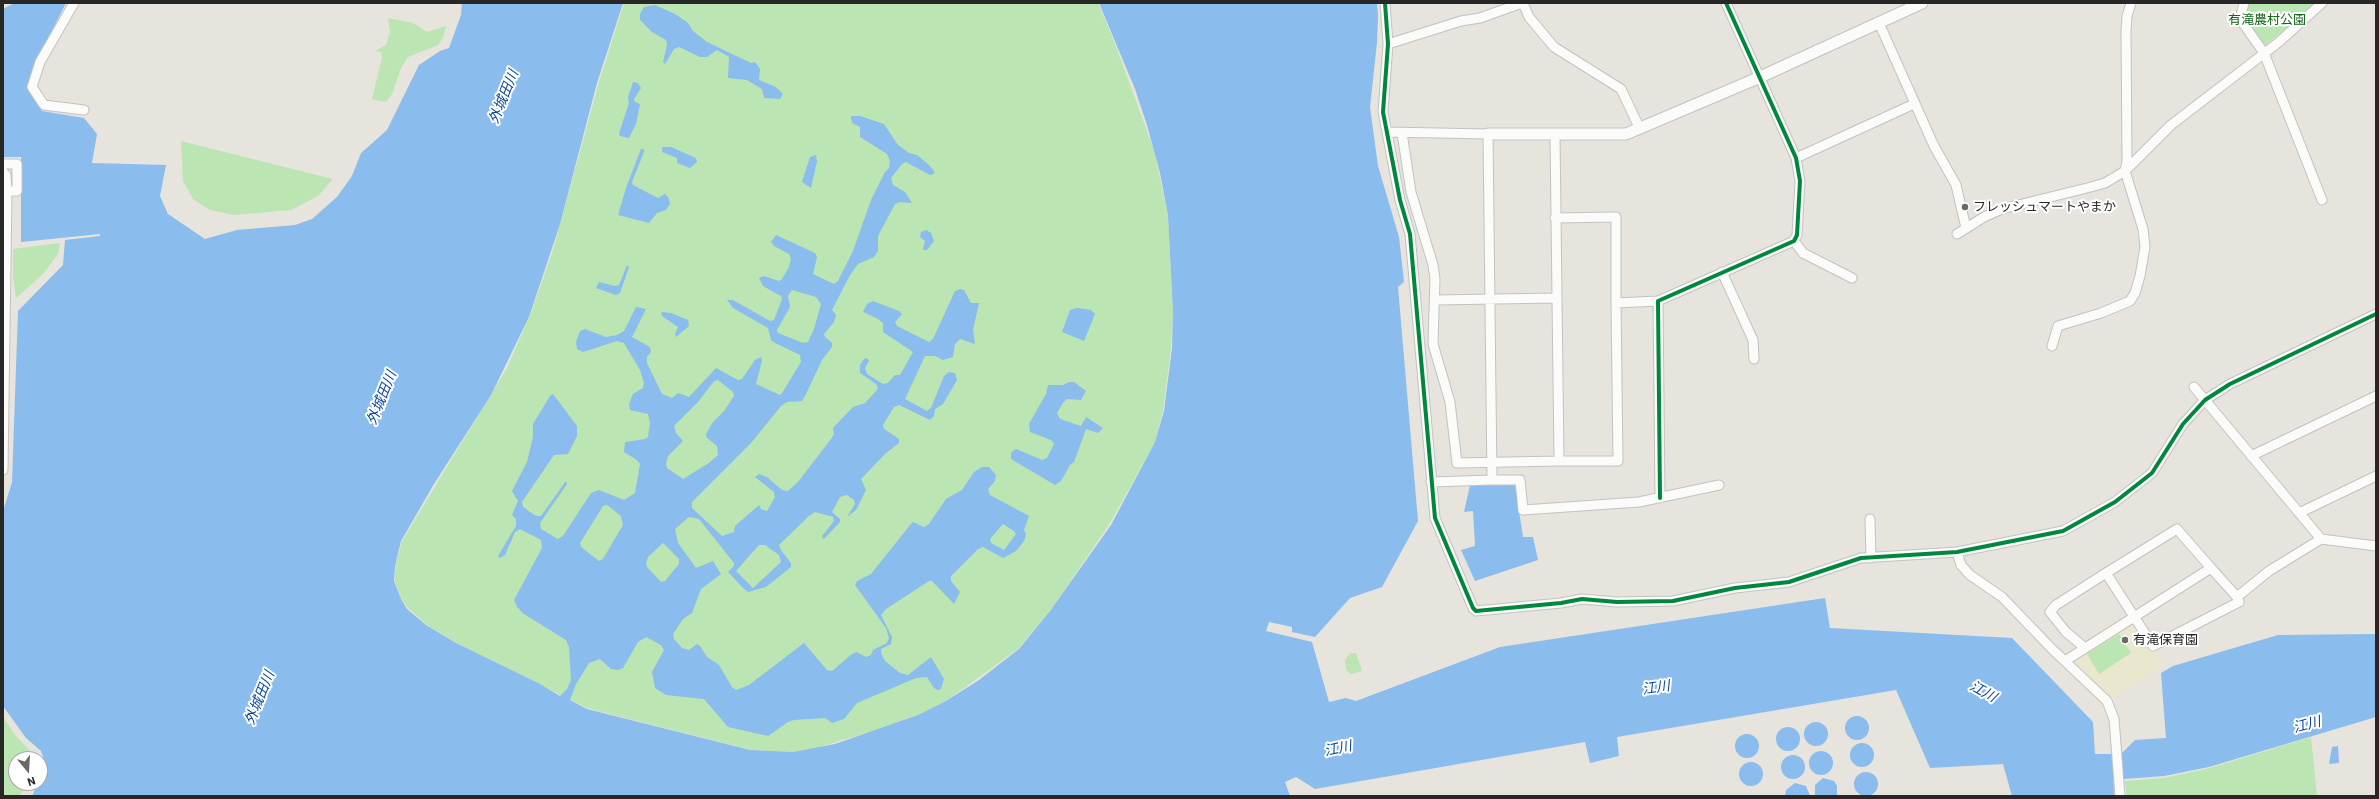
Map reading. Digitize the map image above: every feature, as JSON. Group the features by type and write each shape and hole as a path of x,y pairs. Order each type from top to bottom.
{"street":[{"path":"74,3 40,62 32,87 44,105 84,110"},
{"path":"1385,3 1388,44 1383,112 1400,200 1410,234 1435,518 1473,608 1476,611 1561,603 1582,599 1617,602 1673,601 1734,588 1789,582 1861,558 1957,552 2063,530 2087,519 2115,502 2152,472 2183,424 2205,400 2230,384 2376,314"},
{"path":"1388,44 1461,21 1480,18 1522,3 1529,17 1554,47 1620,89 1640,129"},
{"path":"1616,303 1658,301 1794,241 1797,235 1800,181 1796,158 1758,78 1726,3"},
{"path":"1386,132 1626,134 1758,78 1922,3"},
{"path":"2052,346 2058,326 2130,301 2135,293 2140,276 2145,243 2143,229 2125,171 2127,154 2126,32 2127,16 2131,3"},
{"path":"2244,3 2240,19 2264,53 2322,200"},
{"path":"1957,234 2002,209 2105,183 2125,171 2175,122 2264,53 2322,3"},
{"path":"1878,23 1934,146 1956,185 1966,228"},
{"path":"1796,158 1914,104"},
{"path":"1402,133 1411,192 1433,265 1435,300 1433,344 1452,413 1457,463 1618,461 1616,217 1555,218"},
{"path":"1488,134 1493,462 1492,480"},
{"path":"1555,134 1559,461"},
{"path":"3,164 17,164 17,191 7,191"},
{"path":"3,172 6,175 7,191 3,470"},
{"path":"1794,241 1803,253 1852,278"},
{"path":"1722,272 1754,340 1754,359"},
{"path":"1435,300 1556,298"},
{"path":"1658,301 1660,498"},
{"path":"2194,387 2321,539"},
{"path":"2251,456 2376,396"},
{"path":"2299,513 2376,476"},
{"path":"1431,482 1520,480 1523,510 1639,502 1719,485"},
{"path":"1870,519 1870,558"},
{"path":"2085,648 2066,632 2050,612 2056,606 2106,573 2177,529 2237,597 2238,602 2153,646 2106,573"},
{"path":"2237,597 2269,571 2321,539 2376,546"},
{"path":"1957,552 1961,565 1970,575 2002,596 2065,661 2107,701 2111,709 2120,796"},
{"path":"2065,661 2210,568"}],"shaded area":[{"name":"有滝保育園","path":"2134,621 2162,665 2111,699 2073,660"}],"green space":[{"path":"624,3 1098,3 1114,41 1154,150 1168,215 1173,312 1171,347 1163,411 1155,442 1110,523 1050,611 1018,649 946,701 918,715 876,730 813,749 793,752 751,750 587,708 456,643 427,625 408,608 401,599 395,581 395,567 402,541 507,368 531,313 553,250 599,82"},
{"name":"有滝農村公園","path":"2247,3 2318,3 2264,46 2241,17"},
{"path":"388,18 413,23 427,32 446,26 443,38 438,45 408,57 401,68 392,94 386,102 372,99 382,58 381,52 375,51 386,45 390,32"},
{"path":"181,141 333,179 318,196 291,210 234,215 210,210 193,199 183,181"},
{"path":"60,243 58,254 43,274 16,298 13,277 13,249"},
{"path":"2119,634 2131,653 2099,674 2087,654"},
{"path":"1350,653 1356,653 1362,671 1351,674 1346,670 1345,660"},
{"path":"3,717 15,735 30,751 8,751 8,791 23,791 19,796 3,796"},
{"path":"2311,737 2317,796 2127,796 2125,781 2164,778 2210,768"}],"water":[{"path":"14,3 66,3 37,60 28,90 42,111 84,118 97,134 92,163 166,165 160,196 168,214 205,239 237,230 295,225 312,219 337,197 352,176 361,153 387,130 419,65 440,51 449,48 461,15 462,3 623,3 597,83 560,224 529,317 491,395 434,484 401,541 395,566 394,581 401,599 407,609 426,625 456,643 540,684 560,696 567,689 571,680 569,647 566,640 524,614 517,607 514,600 542,548 541,540 520,529 515,532 505,555 500,558 498,556 516,526 516,519 512,515 518,501 512,491 527,462 533,437 533,424 550,396 553,394 577,426 577,436 568,454 554,455 522,502 523,507 536,516 541,516 566,481 567,484 540,523 541,529 558,539 563,536 591,493 599,490 624,500 635,493 640,464 637,460 624,452 625,442 645,439 648,437 650,423 648,414 630,410 629,404 633,394 643,388 644,383 640,370 624,343 617,341 583,352 577,349 576,342 580,331 585,329 606,337 617,335 624,331 636,307 646,309 632,337 650,347 651,352 647,357 647,363 662,394 672,398 678,393 689,397 716,368 738,380 742,379 755,360 761,357 762,361 756,384 780,395 801,362 800,355 771,340 768,328 733,308 727,300 733,300 770,321 774,320 782,299 781,296 763,286 759,278 764,276 779,281 782,279 789,267 791,259 789,254 774,246 771,242 776,235 815,253 817,257 813,274 834,284 838,281 853,251 871,200 885,172 889,168 890,161 887,154 860,137 860,127 852,123 851,116 860,116 884,124 898,145 909,153 917,155 929,165 934,171 934,174 930,175 906,162 902,164 891,178 893,185 905,192 912,203 900,202 895,204 878,236 878,251 874,257 858,264 850,275 832,310 836,315 834,322 824,334 825,337 832,343 832,347 822,360 802,401 787,402 781,406 751,443 692,502 692,508 722,536 734,532 735,526 759,505 761,509 767,511 775,497 774,492 755,477 759,474 767,477 782,490 788,491 798,482 831,439 834,434 833,428 853,407 865,403 878,388 876,384 860,373 860,365 864,359 867,358 869,361 865,368 867,374 883,384 888,383 895,375 900,375 913,352 883,332 883,323 878,319 863,312 867,304 873,301 899,311 902,314 895,322 897,326 929,342 933,339 955,291 960,289 964,290 971,303 979,303 973,330 975,344 960,339 955,344 953,357 943,360 935,356 925,356 905,399 927,411 931,408 944,376 949,372 955,373 957,380 943,404 935,409 934,416 930,420 899,405 894,407 883,425 884,429 899,439 899,443 886,453 861,479 866,490 856,510 847,517 855,504 854,500 847,495 840,497 832,512 840,519 840,522 823,539 822,536 834,521 833,517 815,512 809,516 779,545 791,563 791,567 766,587 748,592 744,589 728,572 734,566 734,563 699,519 689,517 675,529 678,543 696,568 713,561 721,574 701,589 692,613 683,619 673,634 674,639 682,648 689,650 697,644 700,646 707,657 719,665 732,687 736,690 749,685 804,643 827,670 832,671 852,654 857,652 866,657 871,655 873,650 887,643 889,638 886,628 855,585 857,581 871,574 913,522 924,527 929,524 946,499 962,490 974,472 982,467 989,467 996,475 995,481 988,489 990,495 1029,516 1024,530 1026,534 1024,541 1016,551 1003,558 983,547 978,549 951,576 951,581 960,592 954,604 932,581 929,581 886,609 881,615 892,637 891,644 881,649 881,653 885,661 900,673 908,675 931,657 944,679 941,689 938,690 934,688 927,677 916,678 857,703 844,719 832,723 825,718 794,720 788,722 768,736 728,727 704,699 666,695 655,688 652,672 664,650 661,645 646,637 638,642 623,668 618,670 611,669 600,659 589,663 576,684 570,700 587,709 750,750 793,752 835,744 918,715 946,701 979,680 1019,649 1050,611 1111,525 1155,442 1164,411 1172,348 1173,312 1168,215 1160,173 1147,125 1135,89 1099,3 1377,3 1377,42 1370,107 1378,166 1399,237 1404,282 1398,287 1418,521 1382,587 1350,598 1315,637 1292,632 1292,627 1269,622 1266,631 1312,642 1329,702 1346,698 1356,701 1500,647 1825,598 1830,628 2012,638 2093,722 2095,754 2113,754 2114,796 2012,796 2003,764 1930,768 1896,690 1617,737 1619,756 1590,763 1585,742 1315,789 1296,777 1285,782 1290,796 32,796 34,791 48,791 48,751 41,751 26,738 3,706 3,511 12,482 18,311 63,265 65,240 100,236 100,234 21,242 21,157 3,157 3,9","holes":["792,290 816,297 821,304 814,329 808,342 803,343 778,333 777,330 790,307 788,296","718,380 733,392 734,396 724,411 713,422 706,434 707,438 717,446 718,455 709,463 683,479 667,468 666,464 668,456 683,441 676,433 674,426 698,402 714,381","607,505 621,516 623,525 603,559 599,561 581,547 580,543 603,506","1003,524 1016,534 1004,550 991,543 990,539","663,543 679,559 679,564 665,581 661,582 647,567 646,563 648,557","759,545 765,545 779,555 781,562 753,588 736,571"]},
{"path":"655,5 675,14 688,23 693,31 707,42 751,63 755,62 760,69 759,80 776,87 783,94 780,99 764,98 762,89 747,80 728,78 729,57 717,50 707,57 700,57 679,47 674,49 665,64 663,62 667,45 666,40 652,32 640,20 640,14 644,7"},
{"path":"633,82 638,83 641,88 634,99 635,102 640,104 636,124 629,138 620,136 619,133 629,103 628,97"},
{"path":"662,147 671,147 696,158 697,162 690,168 677,163 677,158 662,152"},
{"path":"641,149 644,149 644,152 632,182 633,185 658,198 665,194 668,197 670,204 666,210 657,213 649,223 618,215 627,185"},
{"path":"816,155 817,161 811,188 802,182 810,157"},
{"path":"926,230 931,233 934,241 927,250 923,250 925,241 920,237 921,232"},
{"path":"627,265 629,267 620,293 616,295 596,288 599,282 615,286 619,285"},
{"path":"1077,308 1091,310 1095,314 1084,341 1062,332 1070,310"},
{"path":"661,312 671,313 688,320 689,326 676,337 675,334 678,327 662,316"},
{"path":"1069,382 1074,382 1086,391 1081,400 1067,399 1063,403 1057,413 1060,419 1081,426 1086,417 1103,428 1098,433 1086,429 1074,462 1070,465 1061,481 1055,485 1011,459 1011,453 1016,449 1042,460 1047,458 1054,444 1051,440 1030,432 1029,424 1046,394 1048,385 1063,385"},
{"path":"1470,485 1515,485 1523,537 1533,537 1538,560 1475,581 1461,550 1475,546 1473,511 1464,512"},
{"name":"江川","path":"2376,634 2376,717 2209,767 2164,776 2123,779 2120,755 2135,740 2166,738 2161,673 2173,666 2278,635"},
{"path":"1857,716 1866,719 1869,728 1866,737 1857,740 1848,737 1845,728 1848,719"},
{"path":"1816,722 1825,725 1828,734 1825,743 1816,746 1807,743 1804,734 1807,725"},
{"path":"1788,727 1797,730 1800,739 1797,748 1788,751 1779,748 1776,739 1779,730"},
{"path":"1747,734 1756,737 1759,746 1756,755 1747,758 1738,755 1735,746 1738,737"},
{"path":"1862,743 1871,746 1874,755 1871,764 1862,767 1853,764 1850,755 1853,746"},
{"path":"2338,746 2339,763 2329,764 2332,747"},
{"path":"1821,751 1830,754 1833,763 1830,772 1821,775 1812,772 1809,763 1812,754"},
{"path":"1793,755 1802,758 1805,767 1802,776 1793,779 1784,776 1781,767 1784,758"},
{"path":"1751,762 1760,765 1763,774 1760,783 1751,786 1742,783 1739,774 1742,765"},
{"path":"1866,772 1875,775 1878,784 1875,793 1866,796 1857,793 1854,784 1857,775"},
{"path":"1823,778 1834,781 1837,786 1837,796 1815,796 1815,785"},
{"path":"1795,783 1806,786 1810,796 1785,796 1786,790"}],"cycle path":[{"path":"1385,3 1388,44 1383,112 1400,200 1410,234 1435,518 1473,608 1476,611 1561,603 1582,599 1617,602 1673,601 1735,588 1789,582 1861,558 1957,552 2063,531 2115,502 2152,473 2183,424 2205,400 2230,384 2376,314"},
{"path":"1660,498 1658,301 1794,241 1797,235 1800,181 1796,158 1726,3"}],"place":[{"name":"フレッシュマートやまか","path":"1965,207"},
{"name":"有滝保育園","path":"2125,640"}],"water label":[{"name":"外城田川","path":"504,97"},
{"name":"外城田川","path":"382,398"},
{"name":"外城田川","path":"260,698"}]}
